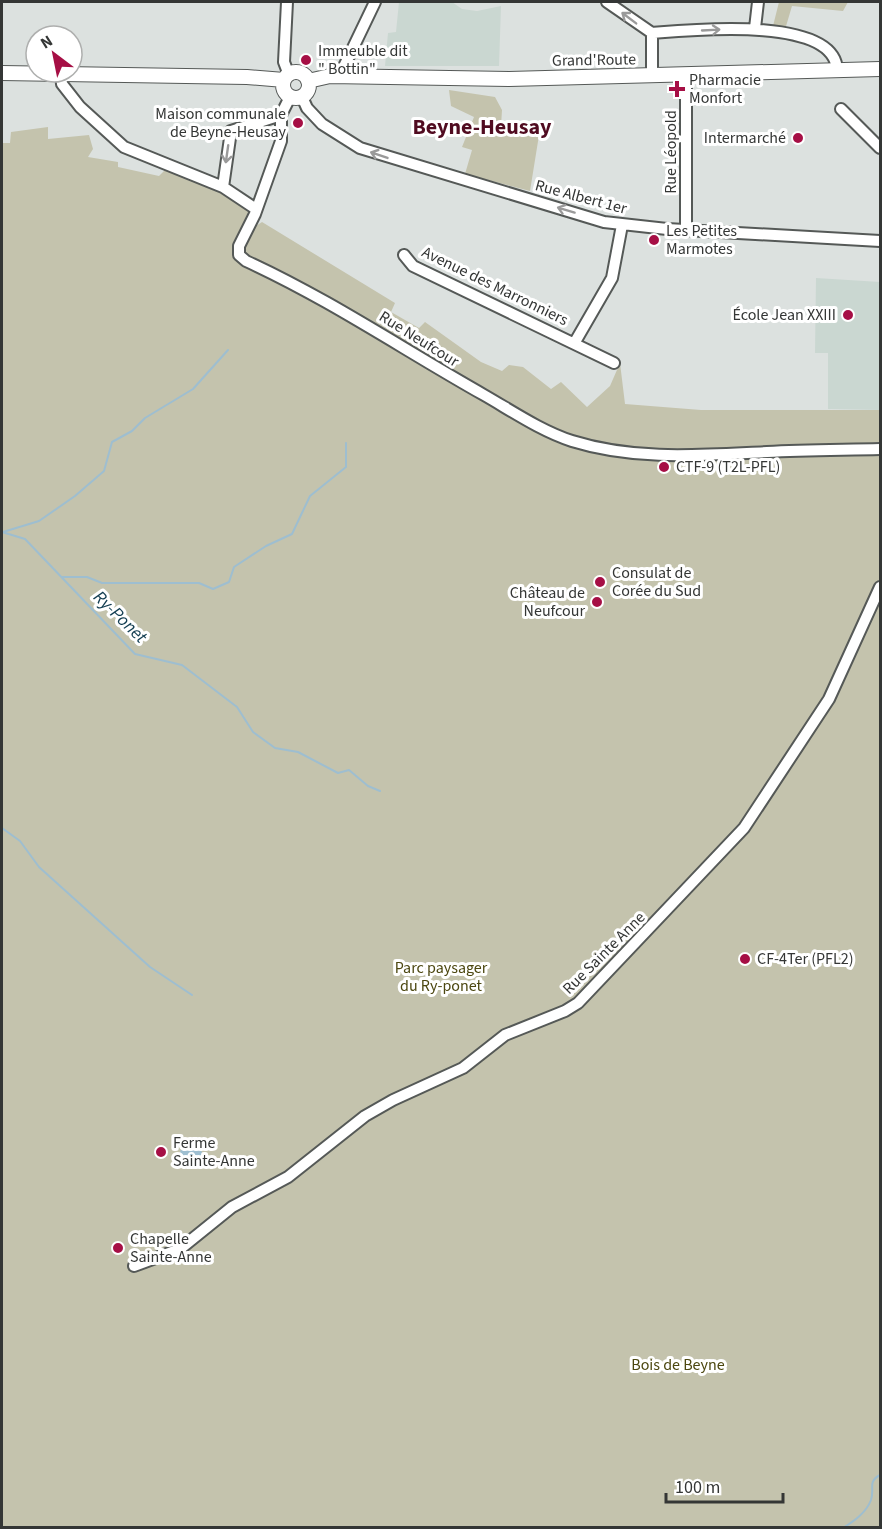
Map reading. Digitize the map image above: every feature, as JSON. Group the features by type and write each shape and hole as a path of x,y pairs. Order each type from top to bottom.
{"main road":[{"name":"Grand'Route","path":"84,75 286,83 300,73 309,81 326,77 509,79 880,69"},
{"name":"Grand'Route","path":"2,73 24,73"},
{"path":"286,83 308,91 309,81"}],"street":[{"path":"223,187 231,131 281,115 286,83 287,2"},
{"path":"339,77 375,2"},
{"path":"607,2 652,33 755,28 820,44 836,61 837,70"},
{"path":"755,28 758,2"},
{"path":"652,33 652,75"},
{"name":"Rue Léopold","path":"686,74 686,229"},
{"name":"Rue Albert 1er","path":"286,83 322,124 360,148 622,225 880,242"},
{"path":"62,84 80,107 124,147 223,187 256,209"},
{"path":"841,109 880,147"},
{"name":"Rue Neufcour","path":"281,115 281,141 252,221 238,248 239,255 246,261 342,310 465,384 574,442 635,453 686,457 809,450 880,449"},
{"name":"Avenue des Marronniers","path":"575,342 612,278 622,225"},
{"name":"Avenue des Marronniers","path":"404,255 413,266 575,342 614,363"},
{"name":"Rue Sainte Anne","path":"134,1266 180,1249 232,1206 288,1178 344,1132 393,1100 463,1068 505,1035 565,1011 578,1003 744,828 829,699 880,587"}],"shaded area":[{"path":"399,2 452,2 462,9 477,11 501,6 499,66 385,66 388,33 396,32"},
{"name":"École Jean XXIII","path":"816,278 880,282 880,410 828,409 828,353 815,353"}],"green space":[{"path":"779,2 848,2 843,11 792,6 784,33 772,30"},
{"path":"449,90 495,97 502,110 501,126 540,129 530,191 465,174 472,150 462,147 474,117 451,106"},
{"name":"Parc paysager du Ry-ponet","path":"48,127 48,139 89,135 93,149 88,157 118,162 118,167 159,176 167,168 218,189 247,209 253,228 262,222 395,303 391,312 419,328 425,322 481,362 502,371 509,365 523,367 551,389 561,382 587,407 610,386 620,363 625,404 701,410 880,410 880,1527 2,1528 2,143 10,143 11,132"}],"water":[{"path":"191,1143 201,1150 202,1154 195,1164 191,1165 181,1158 180,1154 187,1144"}],"waterway":[{"path":"3,532 39,521 75,496 104,471 112,442 132,431 145,418 193,389 228,350"},
{"path":"62,577 87,577 102,583 199,583 213,589 229,582 234,567 266,546 292,534 310,496 346,467 346,443"},
{"name":"Ry-Ponet","path":"2,532 25,539 135,654 182,665 237,707 253,732 275,748 298,752 338,773 349,770 368,786 380,791"},
{"path":"2,828 20,841 39,867 150,967 192,995"},
{"path":"843,1528 866,1509 872,1496 872,1483 880,1475"}],"place":[{"name":"Immeuble dit \" Bottin\"","path":"306,60"},
{"name":"Pharmacie Monfort","path":"677,89"},
{"name":"Maison communale de Beyne-Heusay","path":"298,123"},
{"name":"Intermarché","path":"798,138"},
{"name":"Les Petites Marmotes","path":"654,240"},
{"name":"École Jean XXIII","path":"848,315"},
{"name":"CTF-9 (T2L-PFL)","path":"664,467"},
{"name":"Consulat de Corée du Sud","path":"600,582"},
{"name":"Château de Neufcour","path":"597,602"},
{"name":"CF-4Ter (PFL2)","path":"745,959"},
{"name":"Ferme Sainte-Anne","path":"161,1152"},
{"name":"Chapelle Sainte-Anne","path":"118,1248"}],"district":[{"name":"Beyne-Heusay","path":"482,127"}],"park label":[{"name":"Bois de Beyne","path":"678,1365"}]}
